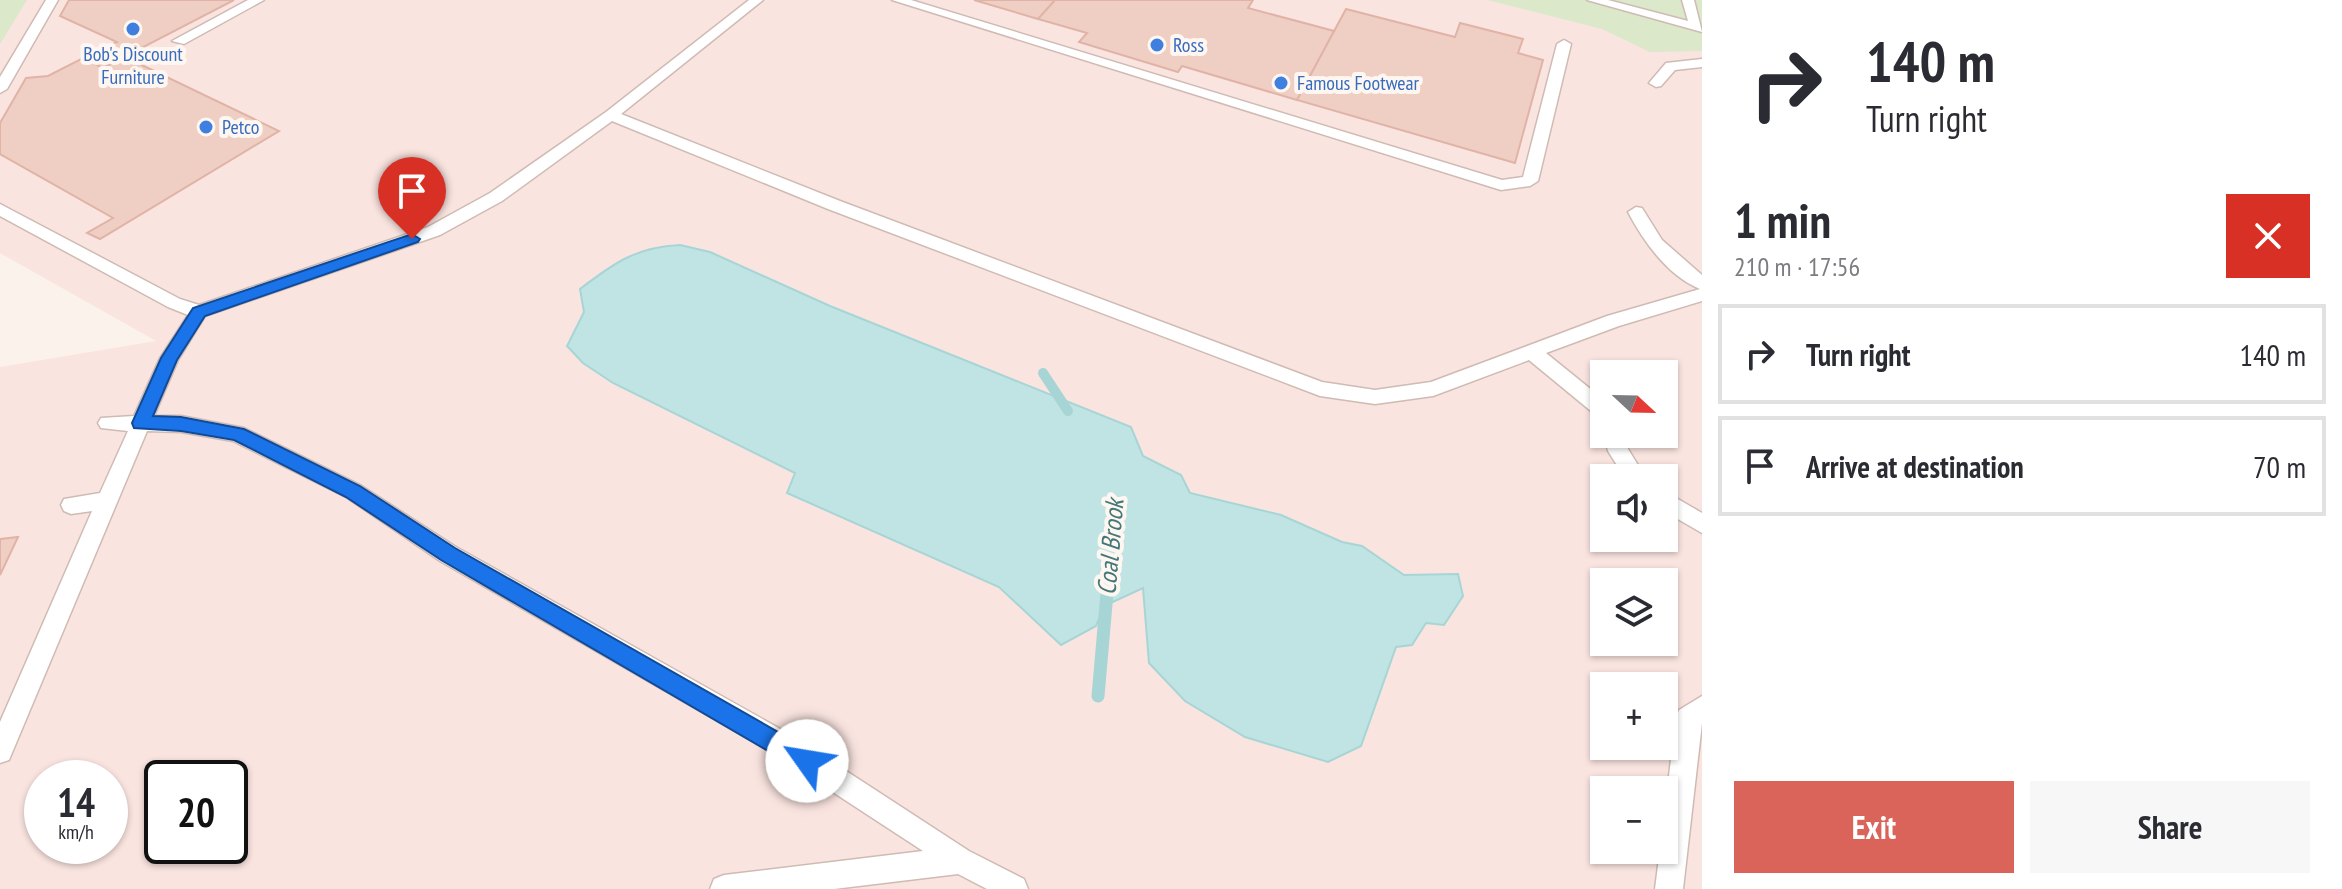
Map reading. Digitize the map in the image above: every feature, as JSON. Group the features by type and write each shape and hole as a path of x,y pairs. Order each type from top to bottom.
{"lane":[{"path":"0,89 52,0"},
{"path":"179,41 258,0"},
{"path":"0,751 169,358 199,312 434,231 496,197 611,115 757,0"},
{"path":"898,0 1501,185 1530,181 1564,44"},
{"path":"1593,0 1699,28"},
{"path":"1688,0 1699,28"},
{"path":"1656,83 1671,66 1702,63"},
{"path":"611,115 834,205 1320,389 1375,397 1433,389 1613,321 1702,295"},
{"path":"0,209 174,303 199,312"},
{"path":"1636,212 1647,235 1667,257 1702,284"},
{"path":"1531,351 1590,399"},
{"path":"108,423 181,424 237,434 353,491 448,554 782,744 960,860 1014,889"},
{"path":"71,505 107,501"},
{"path":"1678,509 1702,524"},
{"path":"1669,889 1688,718 1702,708"},
{"path":"724,889 960,860"}],"shaded area":[{"path":"0,0 1550,0 1702,38 1702,889 0,889 0,367 156,341 0,253"}],"green space":[{"path":"0,0 27,0 0,44"},
{"path":"1487,0 1702,0 1702,51 1650,52 1602,29"}],"water":[{"path":"680,245 710,252 830,306 1131,427 1143,456 1181,475 1190,493 1281,515 1342,542 1362,546 1404,575 1458,574 1463,596 1444,625 1426,623 1412,645 1396,647 1361,746 1328,762 1245,737 1185,701 1149,663 1143,588 1104,606 1096,626 1061,645 999,587 787,493 795,473 613,383 583,363 567,346 584,312 580,289 626,258 651,249"}],"building":[{"name":"Bob's Discount Furniture","path":"69,0 234,0 103,68 83,58 117,42 60,16"},
{"path":"974,0 1055,0 1038,19"},
{"path":"1055,0 1253,0 1248,8 1334,31 1297,100 1182,66 1178,72 1079,42 1087,33 1038,19"},
{"path":"1346,9 1455,37 1460,23 1523,39 1518,53 1543,60 1515,163 1297,100"},
{"path":"125,57 279,131 100,239 87,233 113,218 0,154 0,123 26,78 48,76 83,58 103,68"},
{"path":"18,537 0,575 0,539"}],"waterway":[{"name":"Coal Brook","path":"1043,373 1068,411"},
{"name":"Coal Brook","path":"1098,696 1107,593"}],"place":[{"name":"Bob's Discount Furniture","path":"133,29"},
{"name":"Ross","path":"1157,45"},
{"name":"Famous Footwear","path":"1281,83"},
{"name":"Petco","path":"206,127"}],"route":[{"path":"412,239 199,312 169,358 141,423 181,424 237,434 353,491 448,554 807,761"}]}
